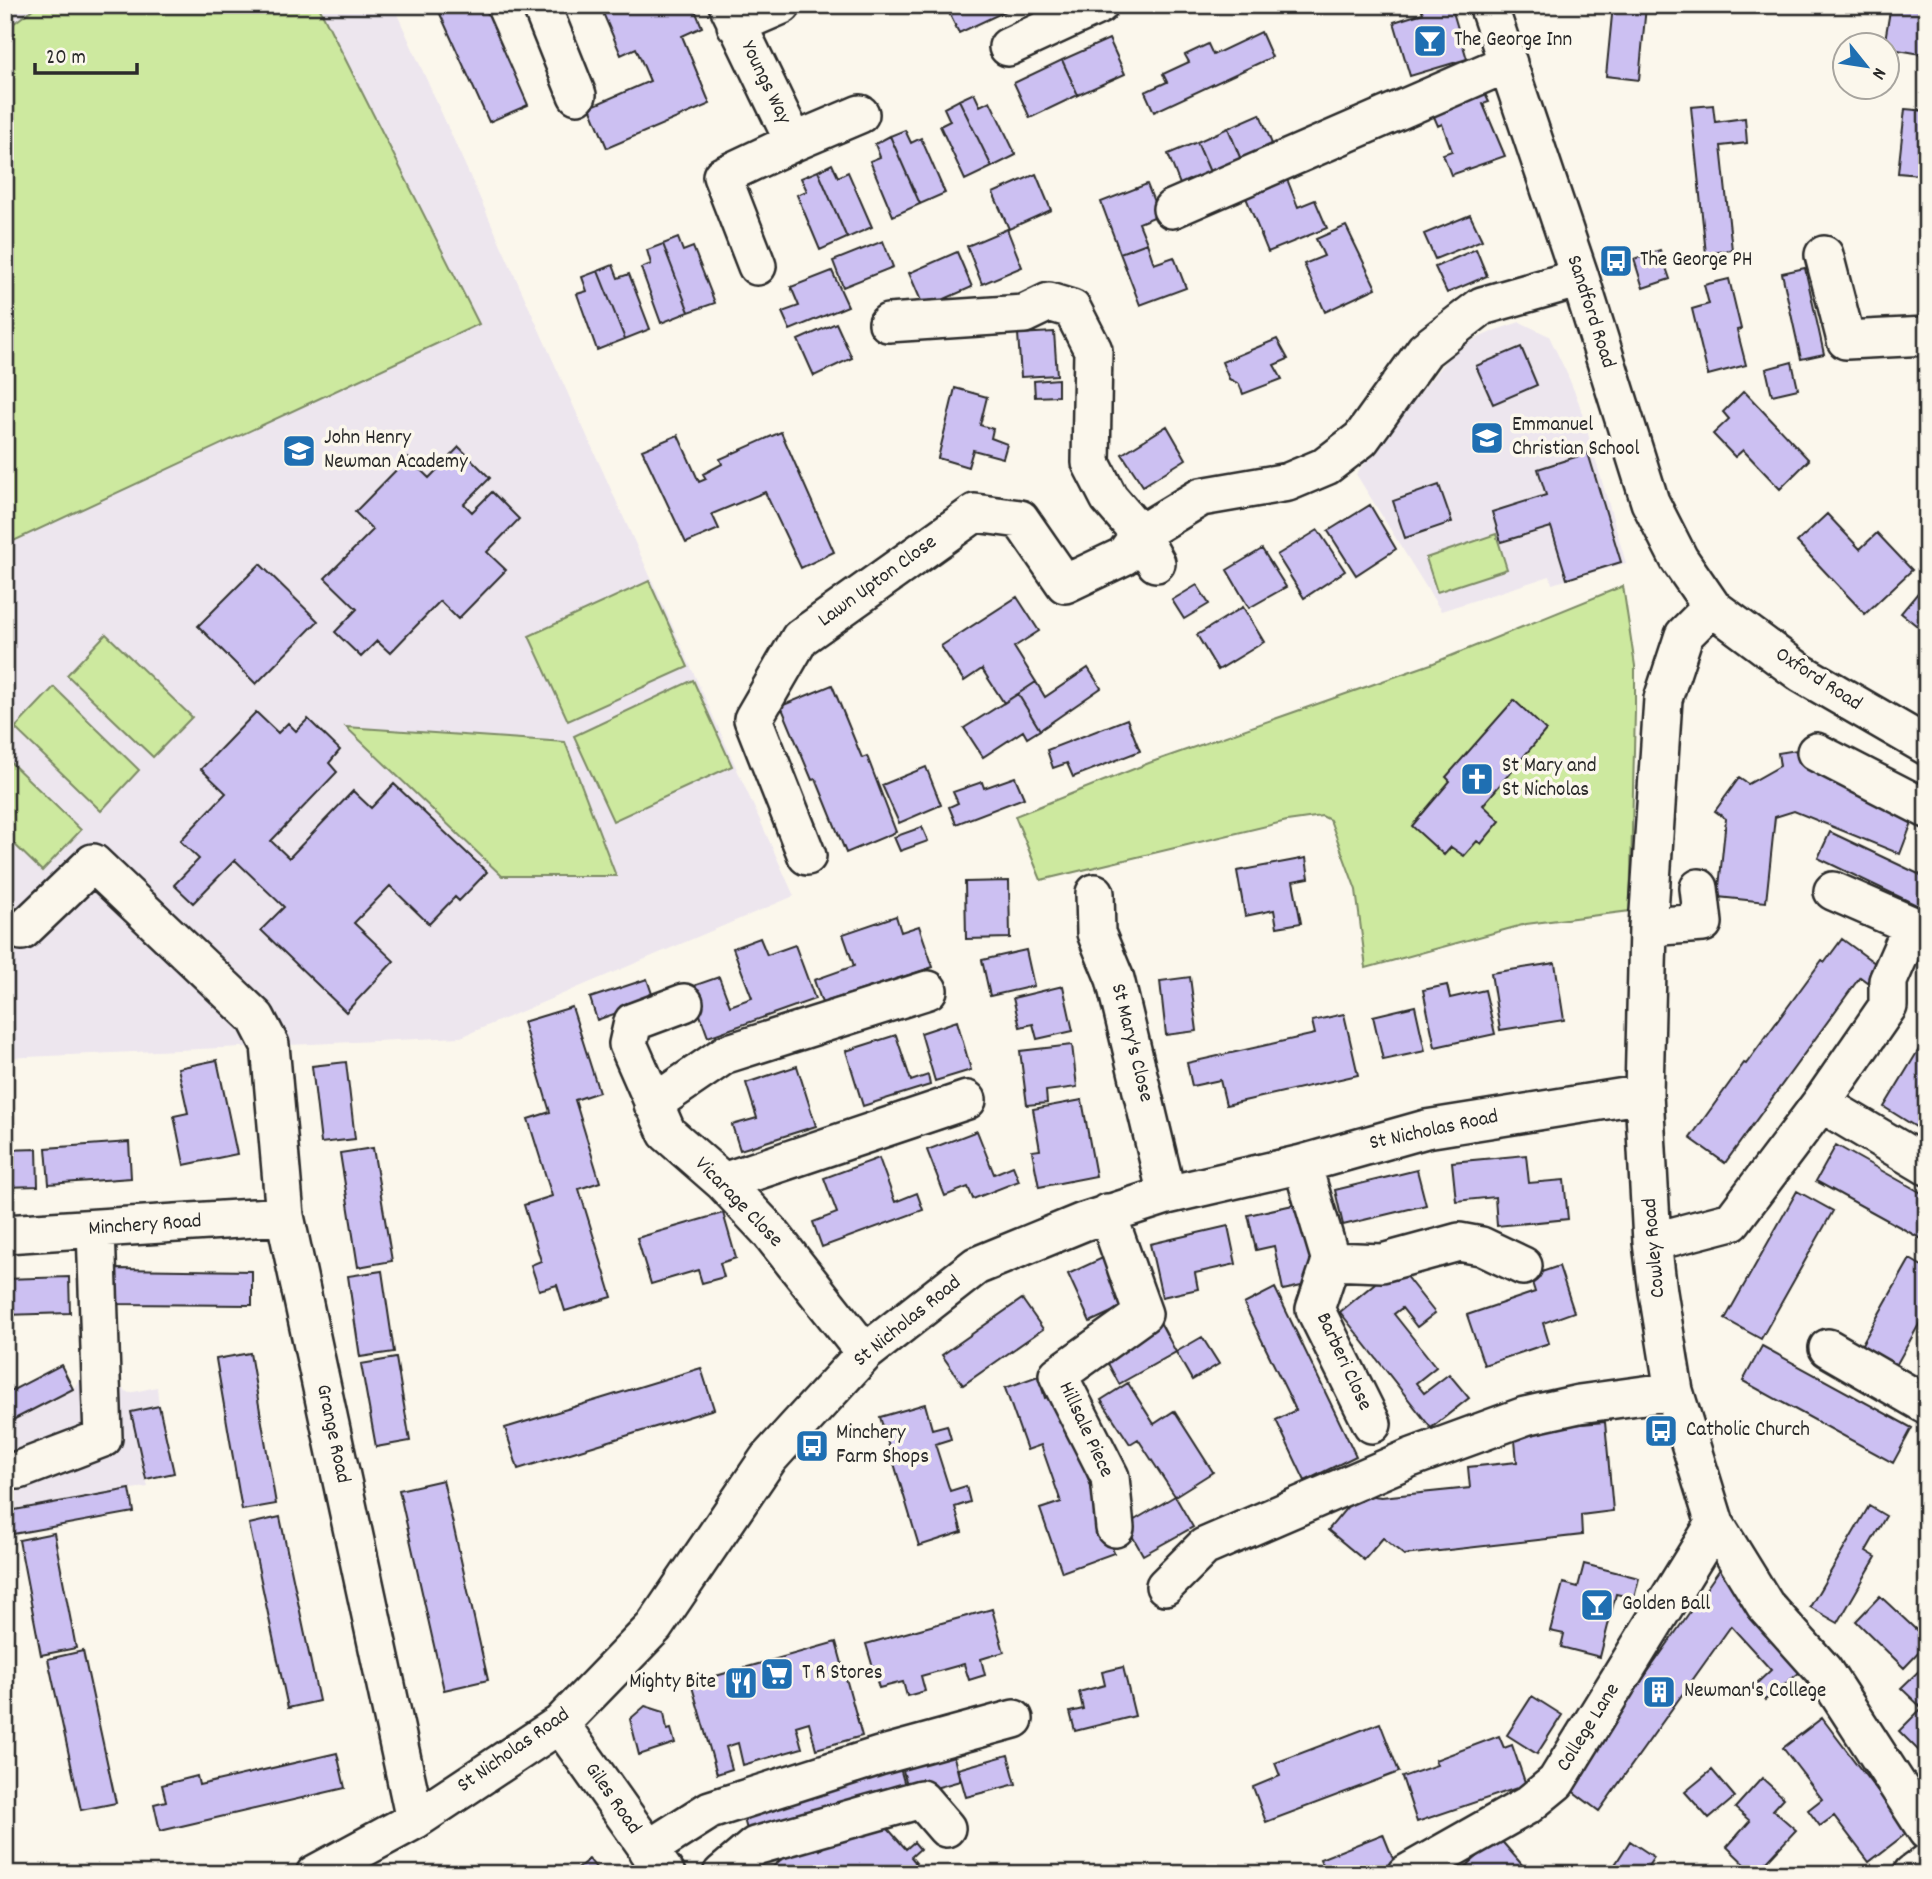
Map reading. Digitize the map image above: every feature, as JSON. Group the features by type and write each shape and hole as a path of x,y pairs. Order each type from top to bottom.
{"street":[{"path":"541,5 577,95"},
{"path":"732,15 782,5"},
{"path":"1008,47 1099,5"},
{"name":"Sandford Road","path":"1501,11 1508,63 1580,278 1650,502 1679,559 1712,607"},
{"name":"Youngs Way","path":"732,15 794,142"},
{"path":"1172,209 1508,63"},
{"name":"Youngs Way","path":"757,266 722,176 860,114"},
{"path":"1824,255 1846,340 1927,336"},
{"path":"888,323 1024,314 1049,302 1072,309 1093,350 1091,463 1109,498 1148,549 1201,497 1288,482 1326,466 1361,439 1425,350 1482,306 1580,278"},
{"name":"Lawn Upton Close","path":"807,856 753,719 800,638 975,513 1020,519 1065,584 1124,556 1148,549"},
{"name":"Oxford Road","path":"1712,607 1801,673 1927,746"},
{"name":"Cowley Road","path":"1712,607 1684,635 1663,699 1648,927 1644,1094 1652,1242 1674,1391 1716,1524 1765,1605 1824,1670 1927,1831"},
{"path":"1815,752 1927,809"},
{"name":"Grange Road","path":"22,931 93,863 256,1018 270,1045 285,1216 415,1820"},
{"path":"1648,927 1703,923 1699,888"},
{"path":"1652,1242 1732,1221 1821,1103 1888,1006 1888,981 1919,929 1833,891"},
{"name":"St Mary's Close","path":"1095,893 1096,933 1115,979 1167,1195"},
{"path":"653,1104 726,1054 928,990"},
{"name":"Vicarage Close","path":"684,1003 633,1022 628,1045 667,1133 723,1182 769,1231 865,1353"},
{"name":"St Nicholas Road","path":"315,1874 415,1820 560,1724 654,1627 768,1459 865,1353 976,1266 1107,1213 1167,1195 1302,1164 1426,1129 1644,1094"},
{"path":"723,1182 967,1100"},
{"path":"1821,1103 1927,1166"},
{"path":"1302,1164 1331,1261 1382,1263 1460,1242 1481,1246 1523,1266"},
{"name":"Hillsale Piece","path":"1107,1213 1143,1314 1058,1375 1110,1477 1115,1528"},
{"name":"Minchery Road","path":"5,1234 285,1216"},
{"path":"19,1470 103,1438 96,1229"},
{"name":"Barberi Close","path":"1331,1261 1315,1309 1372,1424"},
{"path":"1828,1348 1925,1404 1927,1400"},
{"path":"1165,1586 1204,1547 1410,1458 1525,1416 1579,1404 1674,1391"},
{"name":"College Lane","path":"1406,1874 1528,1805 1556,1782 1716,1524"},
{"path":"656,1862 710,1810 879,1756 1014,1719"},
{"name":"Giles Road","path":"560,1724 656,1862"},
{"path":"722,1874 755,1846 921,1799 946,1829"},
{"path":"1912,1874 1927,1863"}],"shaded area":[{"name":"John Henry Newman Academy","path":"5,5 393,5 794,896 461,1037 5,1058"},
{"name":"Emmanuel Christian School","path":"1520,322 1549,336 1568,376 1579,403 1626,563 1552,584 1550,576 1441,611 1356,474 1447,359 1469,342"},
{"path":"90,1364 129,1393 157,1387 174,1473 146,1479 148,1487 130,1489 134,1512 5,1536 5,1394 61,1365 74,1388"}],"green space":[{"path":"38,5 318,5 479,324 5,545 5,30"},
{"path":"1496,534 1507,569 1437,592 1426,558"},
{"path":"649,581 688,667 568,721 529,636"},
{"path":"1623,586 1635,666 1630,911 1526,924 1366,968 1356,890 1330,820 1322,816 1287,821 1041,880 1015,816 1149,763 1431,664"},
{"path":"106,634 192,717 153,757 67,675"},
{"path":"693,680 732,766 613,821 574,736"},
{"path":"54,687 139,770 101,811 15,728"},
{"path":"346,727 565,742 616,876 502,876"},
{"path":"5,757 81,830 42,871 5,835"}],"building":[{"path":"436,5 484,5 528,105 489,122"},
{"path":"693,5 702,27 682,36 710,104 607,148 590,107 650,81 636,48 621,55 600,6"},
{"path":"945,5 1005,5 1008,10 959,33"},
{"name":"The George Inn","path":"1420,5 1451,5 1467,59 1410,76 1394,22 1423,13"},
{"path":"1613,5 1671,5 1670,9 1646,6 1639,80 1606,76"},
{"path":"1891,5 1927,5 1927,55 1900,50 1900,32 1886,32"},
{"path":"1261,32 1272,57 1154,112 1145,92 1167,82 1163,74 1189,62 1185,55 1208,44 1213,55"},
{"path":"1109,39 1125,74 1078,95 1062,60"},
{"path":"1062,60 1078,95 1030,118 1014,83"},
{"path":"1480,84 1489,102 1483,104 1505,156 1451,175 1443,154 1452,151 1442,124 1438,126 1429,105"},
{"path":"974,93 980,106 990,101 1016,155 992,167 959,100"},
{"path":"959,100 992,167 965,180 940,126 950,121 944,108"},
{"path":"1713,105 1715,122 1745,118 1747,143 1721,146 1732,250 1706,254 1691,107"},
{"path":"1905,109 1927,111 1927,202 1918,201 1920,175 1898,173"},
{"path":"1260,114 1276,154 1244,167 1228,128"},
{"path":"1228,128 1244,167 1213,179 1197,142"},
{"path":"905,130 911,143 921,138 945,193 920,204 890,136"},
{"path":"890,136 920,204 893,216 870,161 880,157 875,144"},
{"path":"1197,142 1213,179 1183,192 1168,154"},
{"path":"832,164 838,177 848,172 872,227 847,238 818,171"},
{"path":"818,171 847,238 820,250 797,195 807,191 801,178"},
{"path":"1036,174 1051,210 1009,229 993,193"},
{"path":"1285,174 1298,207 1315,200 1327,228 1268,252 1243,190"},
{"path":"1147,184 1159,215 1139,223 1147,243 1120,253 1101,202"},
{"path":"1470,215 1482,240 1435,259 1424,234"},
{"path":"1346,226 1376,288 1325,312 1304,264 1324,256 1316,239"},
{"path":"1007,229 1022,267 982,284 967,246"},
{"path":"678,238 683,251 693,247 715,303 689,312 663,244"},
{"path":"883,241 893,267 843,287 833,261"},
{"path":"1147,243 1154,264 1174,257 1186,288 1140,305 1120,253"},
{"path":"663,244 689,312 661,323 641,268 651,264 647,250"},
{"path":"1927,247 1927,310 1920,310"},
{"path":"1476,249 1487,276 1447,293 1435,267"},
{"path":"1660,250 1670,279 1643,288 1634,259"},
{"path":"957,252 972,287 924,308 909,273"},
{"path":"613,265 618,278 629,274 650,329 625,339 598,271"},
{"path":"1805,268 1824,354 1801,359 1782,273"},
{"path":"598,271 625,339 597,350 577,294 587,291 582,277"},
{"path":"832,271 848,306 790,330 782,312 799,306 791,287"},
{"path":"1729,279 1746,365 1708,375 1692,309 1709,304 1704,285"},
{"path":"836,323 852,358 814,376 798,340"},
{"path":"1054,332 1057,375 1021,377 1018,334"},
{"path":"1277,339 1288,359 1274,365 1282,379 1243,394 1239,384 1229,379 1222,362"},
{"path":"1521,347 1537,385 1493,404 1476,366"},
{"path":"1792,362 1798,389 1772,395 1766,369"},
{"path":"1058,379 1058,396 1035,397 1034,381"},
{"path":"955,388 987,397 980,425 993,429 991,438 1007,444 1003,458 973,450 968,467 938,458"},
{"path":"1744,391 1809,460 1780,489 1743,450 1735,457 1713,434 1729,419 1723,412"},
{"path":"1167,426 1186,459 1143,486 1122,454"},
{"path":"781,432 834,552 801,568 765,492 712,514 719,529 686,543 642,450 678,435 699,482 706,479 703,474 722,464 720,459"},
{"path":"459,447 490,478 464,504 472,512 492,492 519,519 487,552 506,570 458,619 440,601 390,653 377,641 361,657 335,632 357,609 325,578 373,530 355,512 408,458 429,478"},
{"path":"1588,453 1621,562 1567,579 1551,527 1501,542 1492,512 1546,495 1538,469"},
{"path":"1439,485 1452,522 1405,538 1393,501"},
{"path":"1370,505 1396,549 1356,575 1328,531"},
{"path":"1827,514 1860,549 1877,533 1912,570 1865,614 1797,542"},
{"path":"1318,530 1345,571 1304,598 1277,555"},
{"path":"1262,549 1286,587 1249,608 1227,570"},
{"path":"260,564 318,621 256,684 198,626"},
{"path":"1927,582 1927,634 1901,613"},
{"path":"1197,585 1209,604 1184,619 1172,600"},
{"path":"1017,597 1039,631 1014,647 1036,682 1004,703 982,669 964,681 941,646"},
{"path":"1243,607 1264,642 1218,670 1197,635"},
{"path":"1088,668 1101,688 1040,730 1018,694 1036,682 1045,697"},
{"path":"832,685 862,758 867,756 896,832 846,853 816,779 812,780 781,706"},
{"path":"1018,694 1040,730 1027,738 1023,731 983,757 964,728"},
{"name":"St Mary and St Nicholas","path":"1514,700 1546,730 1483,805 1500,821 1481,844 1477,841 1464,856 1451,847 1444,855 1412,826 1450,781 1446,777"},
{"path":"256,712 278,733 288,723 296,731 308,719 340,750 329,763 337,772 271,841 289,858 353,791 371,808 394,784 487,872 459,901 455,897 429,924 390,886 354,923 394,961 346,1012 261,930 284,907 235,860 193,903 174,885 199,859 180,841 226,793 201,769"},
{"path":"1127,719 1140,751 1073,777 1067,763 1053,768 1047,750"},
{"path":"1803,749 1917,809 1900,854 1794,811 1775,817 1766,902 1718,897 1726,819 1715,811 1739,778 1748,784 1780,766 1778,753"},
{"path":"926,767 941,805 899,823 882,785"},
{"path":"1015,777 1024,798 956,824 949,807 958,803 953,792 982,782 984,788"},
{"path":"922,827 928,841 900,851 894,837"},
{"path":"1830,832 1927,878 1927,910 1818,858"},
{"path":"1306,858 1309,878 1293,881 1301,923 1277,927 1274,910 1245,916 1237,871"},
{"path":"1009,881 1010,938 966,939 965,882"},
{"path":"896,916 901,932 919,926 933,967 822,1003 814,980 854,966 843,934"},
{"path":"760,938 767,955 795,945 815,999 708,1037 690,987 719,977 730,1006 752,998 733,948"},
{"path":"1842,939 1883,969 1871,985 1860,977 1725,1163 1690,1138 1822,960 1825,962"},
{"path":"1026,950 1034,986 990,996 982,960"},
{"path":"1555,963 1564,1020 1500,1030 1491,973"},
{"path":"1190,977 1197,1031 1166,1035 1160,981"},
{"path":"647,979 654,1000 597,1020 590,998"},
{"path":"1447,985 1450,998 1485,990 1495,1034 1435,1047 1423,990"},
{"path":"1063,986 1073,1031 1037,1039 1033,1024 1020,1027 1013,998"},
{"path":"1415,1006 1425,1051 1383,1060 1373,1016"},
{"path":"572,1007 599,1092 575,1100 600,1182 579,1189 612,1297 565,1311 557,1285 539,1290 531,1265 541,1261 524,1205 552,1196 528,1119 550,1112 523,1022"},
{"path":"1344,1014 1358,1075 1226,1105 1220,1080 1192,1086 1187,1063 1315,1034 1312,1021"},
{"path":"957,1021 971,1070 935,1081 921,1033"},
{"path":"896,1035 911,1081 928,1075 930,1085 863,1106 846,1051"},
{"path":"1927,1036 1927,1120 1921,1130 1884,1107"},
{"path":"1072,1045 1077,1087 1046,1091 1047,1103 1027,1105 1020,1051"},
{"path":"217,1060 237,1154 184,1165 174,1116 188,1113 178,1068"},
{"path":"346,1062 355,1139 321,1143 312,1066"},
{"path":"797,1066 816,1126 740,1150 732,1125 757,1118 746,1083"},
{"path":"1082,1100 1096,1176 1039,1187 1032,1151 1040,1150 1033,1109"},
{"path":"977,1131 994,1174 1013,1166 1019,1181 973,1199 968,1187 945,1196 927,1150"},
{"path":"129,1142 131,1178 49,1184 46,1148"},
{"path":"1836,1145 1927,1196 1927,1242 1816,1181"},
{"path":"373,1148 392,1261 358,1267 340,1153"},
{"path":"37,1149 38,1186 5,1187 5,1150"},
{"path":"1526,1155 1529,1183 1564,1180 1568,1219 1497,1226 1495,1197 1456,1201 1452,1162"},
{"path":"879,1158 895,1202 917,1193 923,1210 822,1247 813,1222 837,1213 824,1178"},
{"path":"1417,1170 1426,1205 1343,1225 1335,1190"},
{"path":"1797,1191 1833,1211 1761,1339 1725,1319"},
{"path":"1302,1203 1320,1282 1283,1290 1274,1246 1256,1250 1248,1215"},
{"path":"723,1213 736,1258 720,1263 724,1277 702,1283 698,1270 651,1284 637,1238"},
{"path":"1228,1226 1236,1264 1195,1273 1198,1289 1162,1297 1150,1244"},
{"path":"1109,1255 1131,1303 1090,1322 1068,1274"},
{"path":"1910,1259 1927,1269 1927,1310 1893,1371 1858,1351"},
{"path":"1397,1265 1435,1313 1417,1327 1402,1308 1394,1314 1436,1367 1416,1383 1424,1393 1449,1374 1469,1398 1431,1428 1340,1312"},
{"path":"1559,1266 1574,1312 1543,1323 1549,1343 1484,1365 1467,1315 1535,1292 1530,1276"},
{"path":"116,1269 252,1271 252,1305 116,1304"},
{"path":"382,1271 394,1352 360,1357 348,1276"},
{"path":"69,1277 70,1313 5,1315 5,1279"},
{"path":"1275,1288 1356,1456 1305,1481 1276,1420 1296,1410 1244,1304"},
{"path":"1022,1299 1043,1329 963,1385 942,1355"},
{"path":"1160,1322 1176,1352 1119,1384 1103,1354"},
{"path":"1202,1337 1219,1364 1192,1380 1176,1352"},
{"path":"1762,1346 1912,1428 1893,1463 1743,1381"},
{"path":"250,1353 276,1504 242,1510 216,1359"},
{"path":"396,1358 410,1441 376,1447 361,1364"},
{"path":"61,1365 73,1389 5,1424 5,1394"},
{"path":"701,1368 714,1409 518,1469 505,1428"},
{"path":"1038,1376 1045,1398 1055,1394 1071,1429 1114,1553 1062,1572 1040,1509 1061,1502 1041,1445 1027,1450 1005,1388"},
{"path":"1128,1383 1154,1424 1174,1411 1213,1472 1175,1496 1138,1439 1130,1444 1101,1400"},
{"path":"925,1404 932,1429 947,1425 951,1439 935,1444 950,1491 966,1486 970,1502 955,1507 962,1532 919,1546 880,1417"},
{"path":"159,1406 174,1473 146,1479 131,1412"},
{"path":"1605,1422 1613,1511 1581,1515 1582,1535 1404,1555 1383,1538 1364,1560 1328,1530 1358,1494 1381,1497 1470,1488 1468,1467 1517,1462 1514,1430"},
{"path":"443,1480 488,1680 444,1690 399,1490"},
{"path":"130,1489 134,1512 13,1534 9,1511"},
{"path":"1175,1496 1193,1527 1143,1555 1126,1525"},
{"path":"1869,1506 1886,1516 1866,1551 1876,1557 1838,1623 1810,1607"},
{"path":"280,1517 319,1701 288,1708 249,1524"},
{"path":"54,1533 76,1648 41,1655 19,1540"},
{"path":"1584,1564 1639,1578 1634,1598 1616,1594 1600,1657 1561,1647 1564,1634 1550,1631 1563,1583 1578,1587"},
{"name":"Newman's College","path":"1720,1569 1809,1665 1765,1700 1755,1685 1771,1670 1731,1626 1599,1811 1567,1787"},
{"path":"1880,1596 1927,1640 1927,1644 1904,1668 1856,1621"},
{"path":"992,1609 1004,1652 981,1659 985,1675 969,1680 964,1664 921,1676 925,1691 907,1696 903,1682 879,1688 866,1644"},
{"path":"836,1642 862,1736 816,1749 809,1722 796,1726 802,1748 743,1765 738,1743 726,1747 732,1769 717,1774 691,1683"},
{"path":"83,1651 116,1803 81,1810 48,1659"},
{"path":"1927,1663 1927,1759 1899,1731 1922,1708 1901,1688"},
{"path":"1123,1667 1135,1716 1075,1731 1070,1712 1083,1709 1079,1692 1105,1685 1102,1672"},
{"path":"1532,1696 1562,1715 1537,1754 1507,1735"},
{"path":"645,1706 664,1712 667,1730 671,1729 675,1743 639,1755 630,1719"},
{"path":"1822,1718 1908,1832 1869,1862 1834,1816 1820,1826 1808,1810 1822,1799 1783,1748"},
{"path":"1380,1723 1399,1772 1266,1822 1253,1787 1280,1776 1275,1763"},
{"path":"1499,1736 1504,1748 1512,1745 1526,1785 1417,1822 1402,1777 1437,1765 1435,1760"},
{"path":"337,1753 345,1788 160,1831 154,1804 166,1801 162,1785 197,1776 199,1785"},
{"path":"953,1753 960,1781 910,1795 902,1767"},
{"path":"1008,1755 1016,1784 966,1797 958,1769"},
{"path":"900,1768 908,1796 750,1840 742,1812"},
{"path":"1712,1770 1735,1797 1709,1819 1685,1792"},
{"path":"1762,1778 1784,1798 1773,1810 1796,1830 1755,1874 1727,1847 1750,1821 1735,1808"},
{"path":"854,1819 881,1821 906,1849 914,1842 920,1849 911,1857 916,1863 903,1874 765,1874 807,1836 820,1850"},
{"path":"1383,1834 1396,1866 1376,1874 1326,1874 1320,1859"},
{"path":"1499,1838 1530,1874 1469,1874 1464,1868"},
{"path":"1630,1841 1654,1857 1643,1874 1609,1874"},
{"path":"589,1859 601,1874 571,1874"}],"place":[{"name":"The George Inn","path":"1430,41"},
{"name":"The George PH","path":"1616,261"},
{"name":"Emmanuel Christian School","path":"1487,438"},
{"name":"John Henry Newman Academy","path":"299,451"},
{"name":"St Mary and St Nicholas","path":"1477,779"},
{"name":"Catholic Church","path":"1661,1431"},
{"name":"Minchery Farm Shops","path":"812,1446"},
{"name":"Golden Ball","path":"1597,1605"},
{"name":"T R Stores","path":"777,1674"},
{"name":"Mighty Bite","path":"741,1683"},
{"name":"Newman's College","path":"1659,1692"}]}
